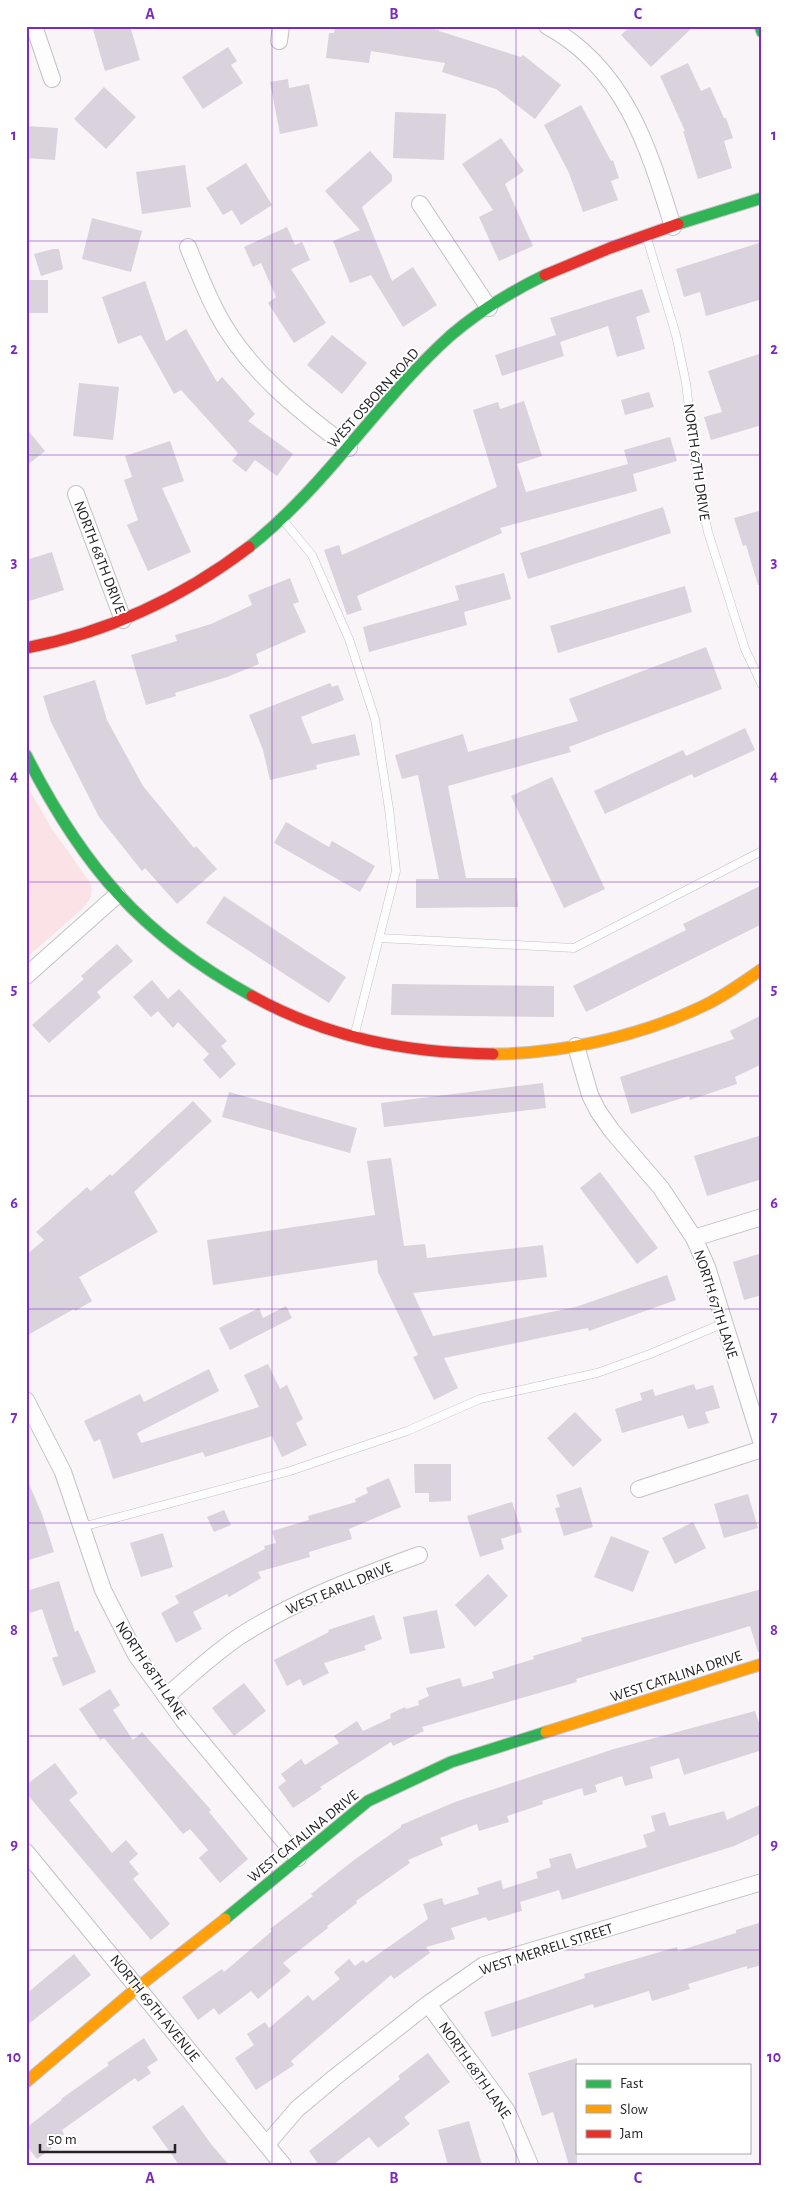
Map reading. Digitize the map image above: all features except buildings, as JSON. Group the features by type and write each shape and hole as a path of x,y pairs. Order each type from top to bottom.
{"street":[{"path":"34,26 52,79"},
{"path":"547,26 565,37 588,57 609,78 624,101 641,134 673,227"},
{"path":"760,26 762,32"},
{"name":"WEST OSBORN ROAD","path":"26,648 63,641 124,620 168,601 209,577 251,547 282,519 349,448 424,361 468,322 488,308 555,270 603,250 762,198"},
{"path":"420,204 488,308"},
{"path":"188,247 217,314 239,347 260,373 282,394 349,448"},
{"name":"NORTH 68TH DRIVE","path":"76,494 124,620"},
{"path":"26,755 81,848 117,895 155,931 190,959 253,998 310,1024 354,1038 435,1052 475,1054 522,1054 576,1046 637,1032 686,1016 725,996 762,969"},
{"path":"26,976 117,895"},
{"name":"NORTH 67TH LANE","path":"576,1046 590,1095 598,1111 612,1131 661,1188 694,1238 707,1268 762,1444"},
{"path":"694,1238 762,1217"},
{"name":"NORTH 68TH LANE","path":"26,1400 63,1472 102,1590 136,1654 166,1697 298,1858"},
{"path":"639,1489 762,1449"},
{"name":"WEST EARLL DRIVE","path":"166,1697 224,1648 293,1606 364,1575 419,1555"},
{"name":"WEST CATALINA DRIVE","path":"26,2082 138,1988 368,1801 450,1762 762,1664"},
{"name":"NORTH 69TH AVENUE","path":"26,1852 267,2144 282,2165"},
{"name":"WEST MERRELL STREET","path":"267,2144 297,2109 428,2004 484,1965 762,1882"},
{"name":"NORTH 68TH LANE","path":"428,2004 506,2112 530,2165"}],"lane":[{"name":"NORTH 67TH DRIVE","path":"646,236 676,335 686,383 699,492 708,532 745,649 762,685"},
{"path":"282,519 312,555 349,639 375,719 396,871 354,1038"},
{"path":"380,938 574,948 762,851"},
{"path":"82,1527 290,1471 407,1431 480,1399 597,1373 650,1354 724,1323"}],"shaded area":[{"path":"26,784 52,829 91,884 92,891 89,900 82,909 26,958"}],"traffic: fast":[{"path":"760,26 762,32"},
{"path":"678,224 762,198"},
{"path":"249,547 303,497 399,388 450,336 496,302 545,275"},
{"path":"26,755 70,831 93,864 119,895 178,948 213,973 252,996"},
{"path":"225,1919 368,1801 451,1762 546,1732"}],"traffic: slow":[{"path":"493,1054 545,1051 572,1047 652,1027 709,1003 762,969"},
{"path":"546,1732 762,1664"},
{"path":"26,2082 138,1987 225,1919"}],"traffic: jam":[{"path":"545,275 610,248 678,224"},
{"path":"26,648 86,633 144,611 198,582 249,547"},
{"path":"252,996 281,1011 339,1033 399,1046 461,1053 493,1054"}]}
